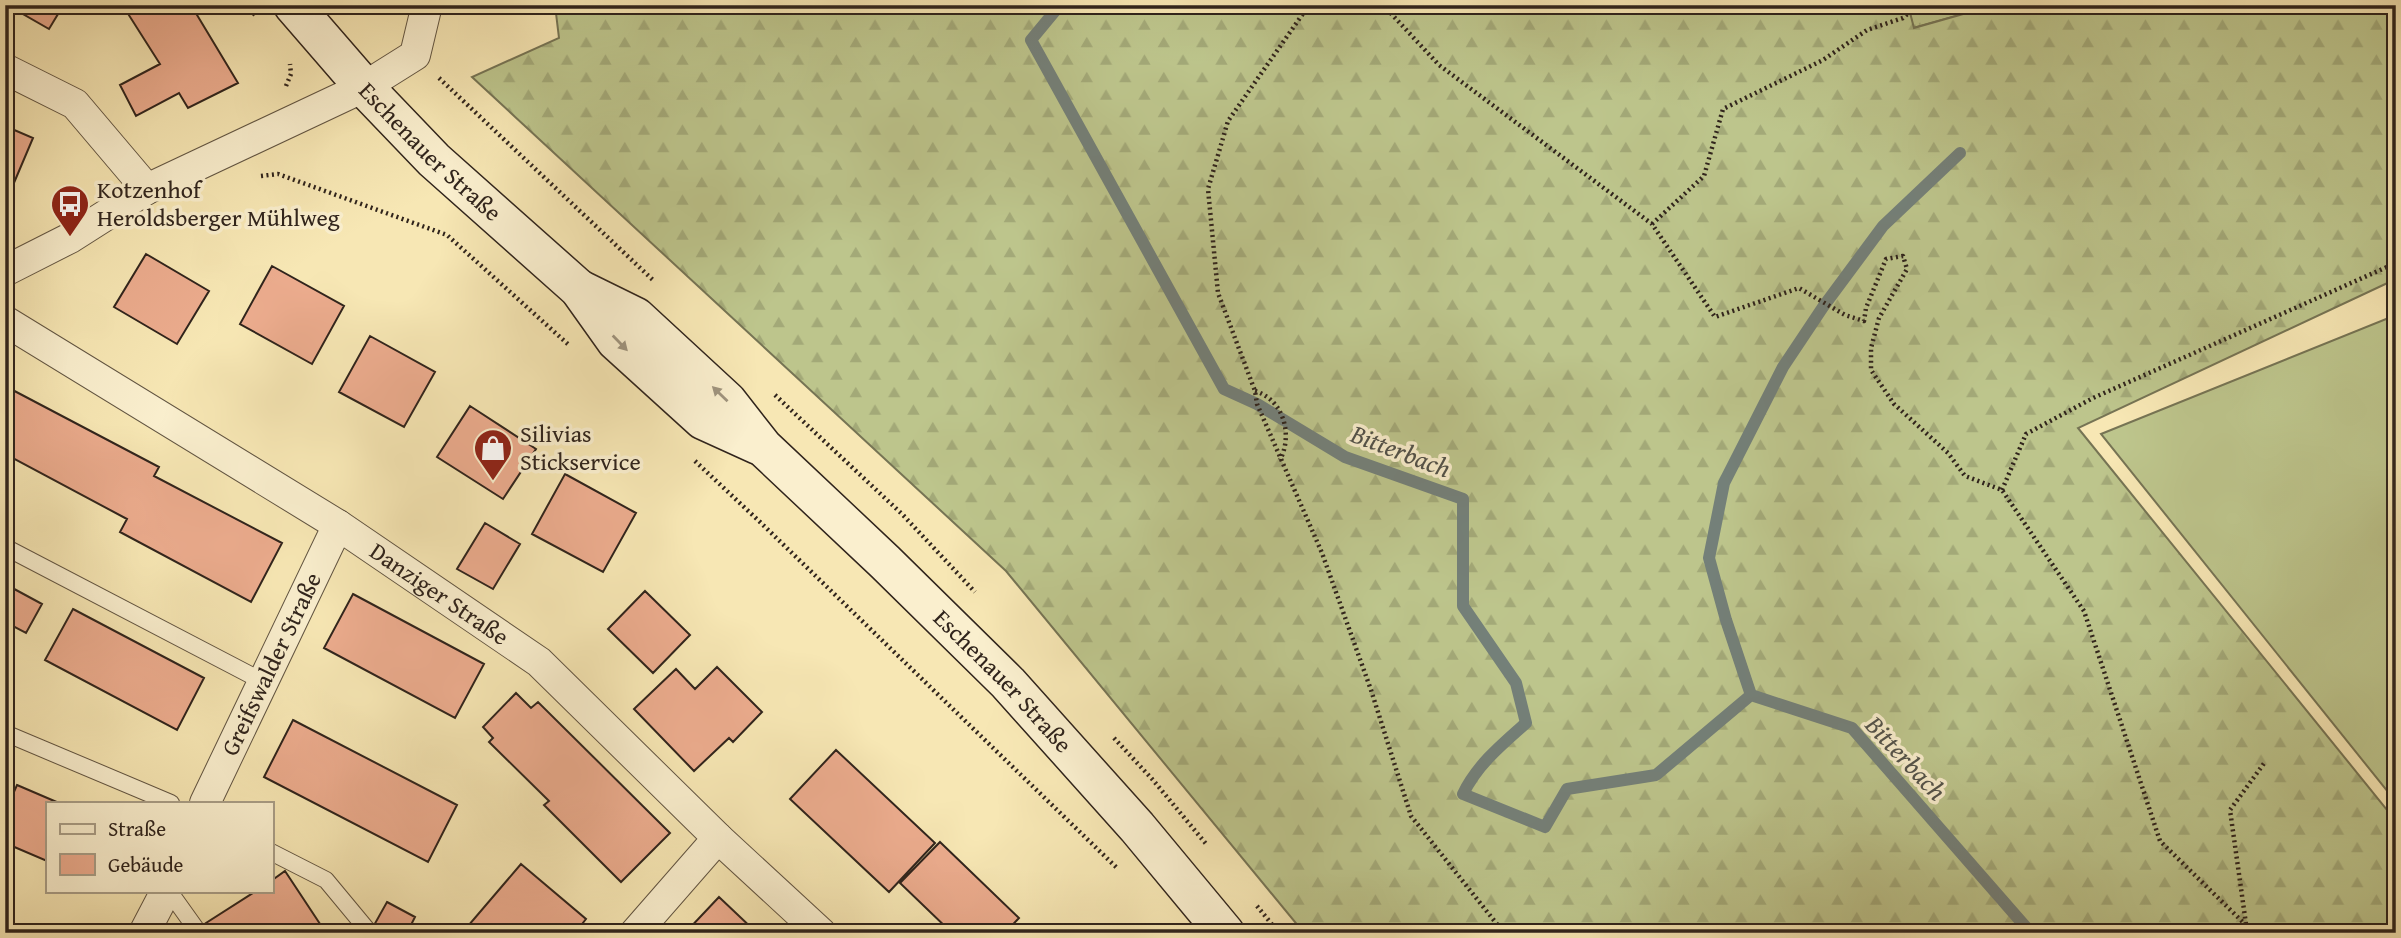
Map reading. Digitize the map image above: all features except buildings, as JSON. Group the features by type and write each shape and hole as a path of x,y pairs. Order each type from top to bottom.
{"main road":[{"name":"Eschenauer Straße","path":"293,5 364,87 434,160 579,289 617,341 704,420 763,447 1008,683 1137,827 1225,933"}],"street":[{"path":"5,271 70,239 147,190 364,87 415,55 426,9 422,5"},
{"path":"5,69 75,104 147,190"},
{"name":"Danziger Straße","path":"5,321 338,525 539,662 718,838 821,933"},
{"name":"Greifswalder Straße","path":"205,802 338,525"},
{"path":"635,933 718,838"},
{"path":"144,933 167,892"}],"lane":[{"path":"5,547 262,681"},
{"path":"5,733 169,802"},
{"path":"273,853 326,880 370,933"},
{"path":"169,892 199,933"}],"path":[{"path":"1308,5 1228,121 1208,189 1218,293 1255,391 1257,404 1322,553 1371,690 1411,816 1504,933"},
{"path":"1384,5 1439,65 1652,224 1715,317 1798,288 1845,315 1864,321 1866,309 1886,259 1903,256 1907,269 1879,318 1871,348 1871,370 1894,404 1948,453 1965,476 2001,490 2084,611 2160,841 2254,933"},
{"path":"1652,224 1704,176 1723,109 1823,60 1867,30 1903,18 1917,5"},
{"path":"257,176 278,174 447,235 578,355"},
{"path":"2001,490 2025,434 2093,397 2396,263"},
{"path":"1255,391 1265,394 1281,412 1287,435 1287,448 1280,460"},
{"path":"690,457 1124,876"},
{"path":"2246,925 2230,810 2264,762"}],"green space":[{"path":"555,5 1908,5 1914,28 1995,5 2396,5 2396,279 2078,428 2396,821 2396,933 1304,933 1006,571 472,77 559,38"},
{"path":"1908,5 1995,5 1913,28"},
{"path":"2396,315 2396,802 2101,434"}],"waterway":[{"name":"Bitterbach","path":"1060,5 1031,40 1224,389 1257,404 1345,457 1463,499 1463,606 1516,683 1526,723 1482,765 1463,794 1545,827 1567,789 1656,775 1751,695 1852,728 2031,933"},
{"path":"1751,695 1709,558 1724,483 1783,367 1823,307 1883,226 1960,153"}],"place":[{"name":"Kotzenhof Heroldsberger Mühlweg","path":"70,238"},
{"name":"Silivias Stickservice","path":"493,482"}]}
